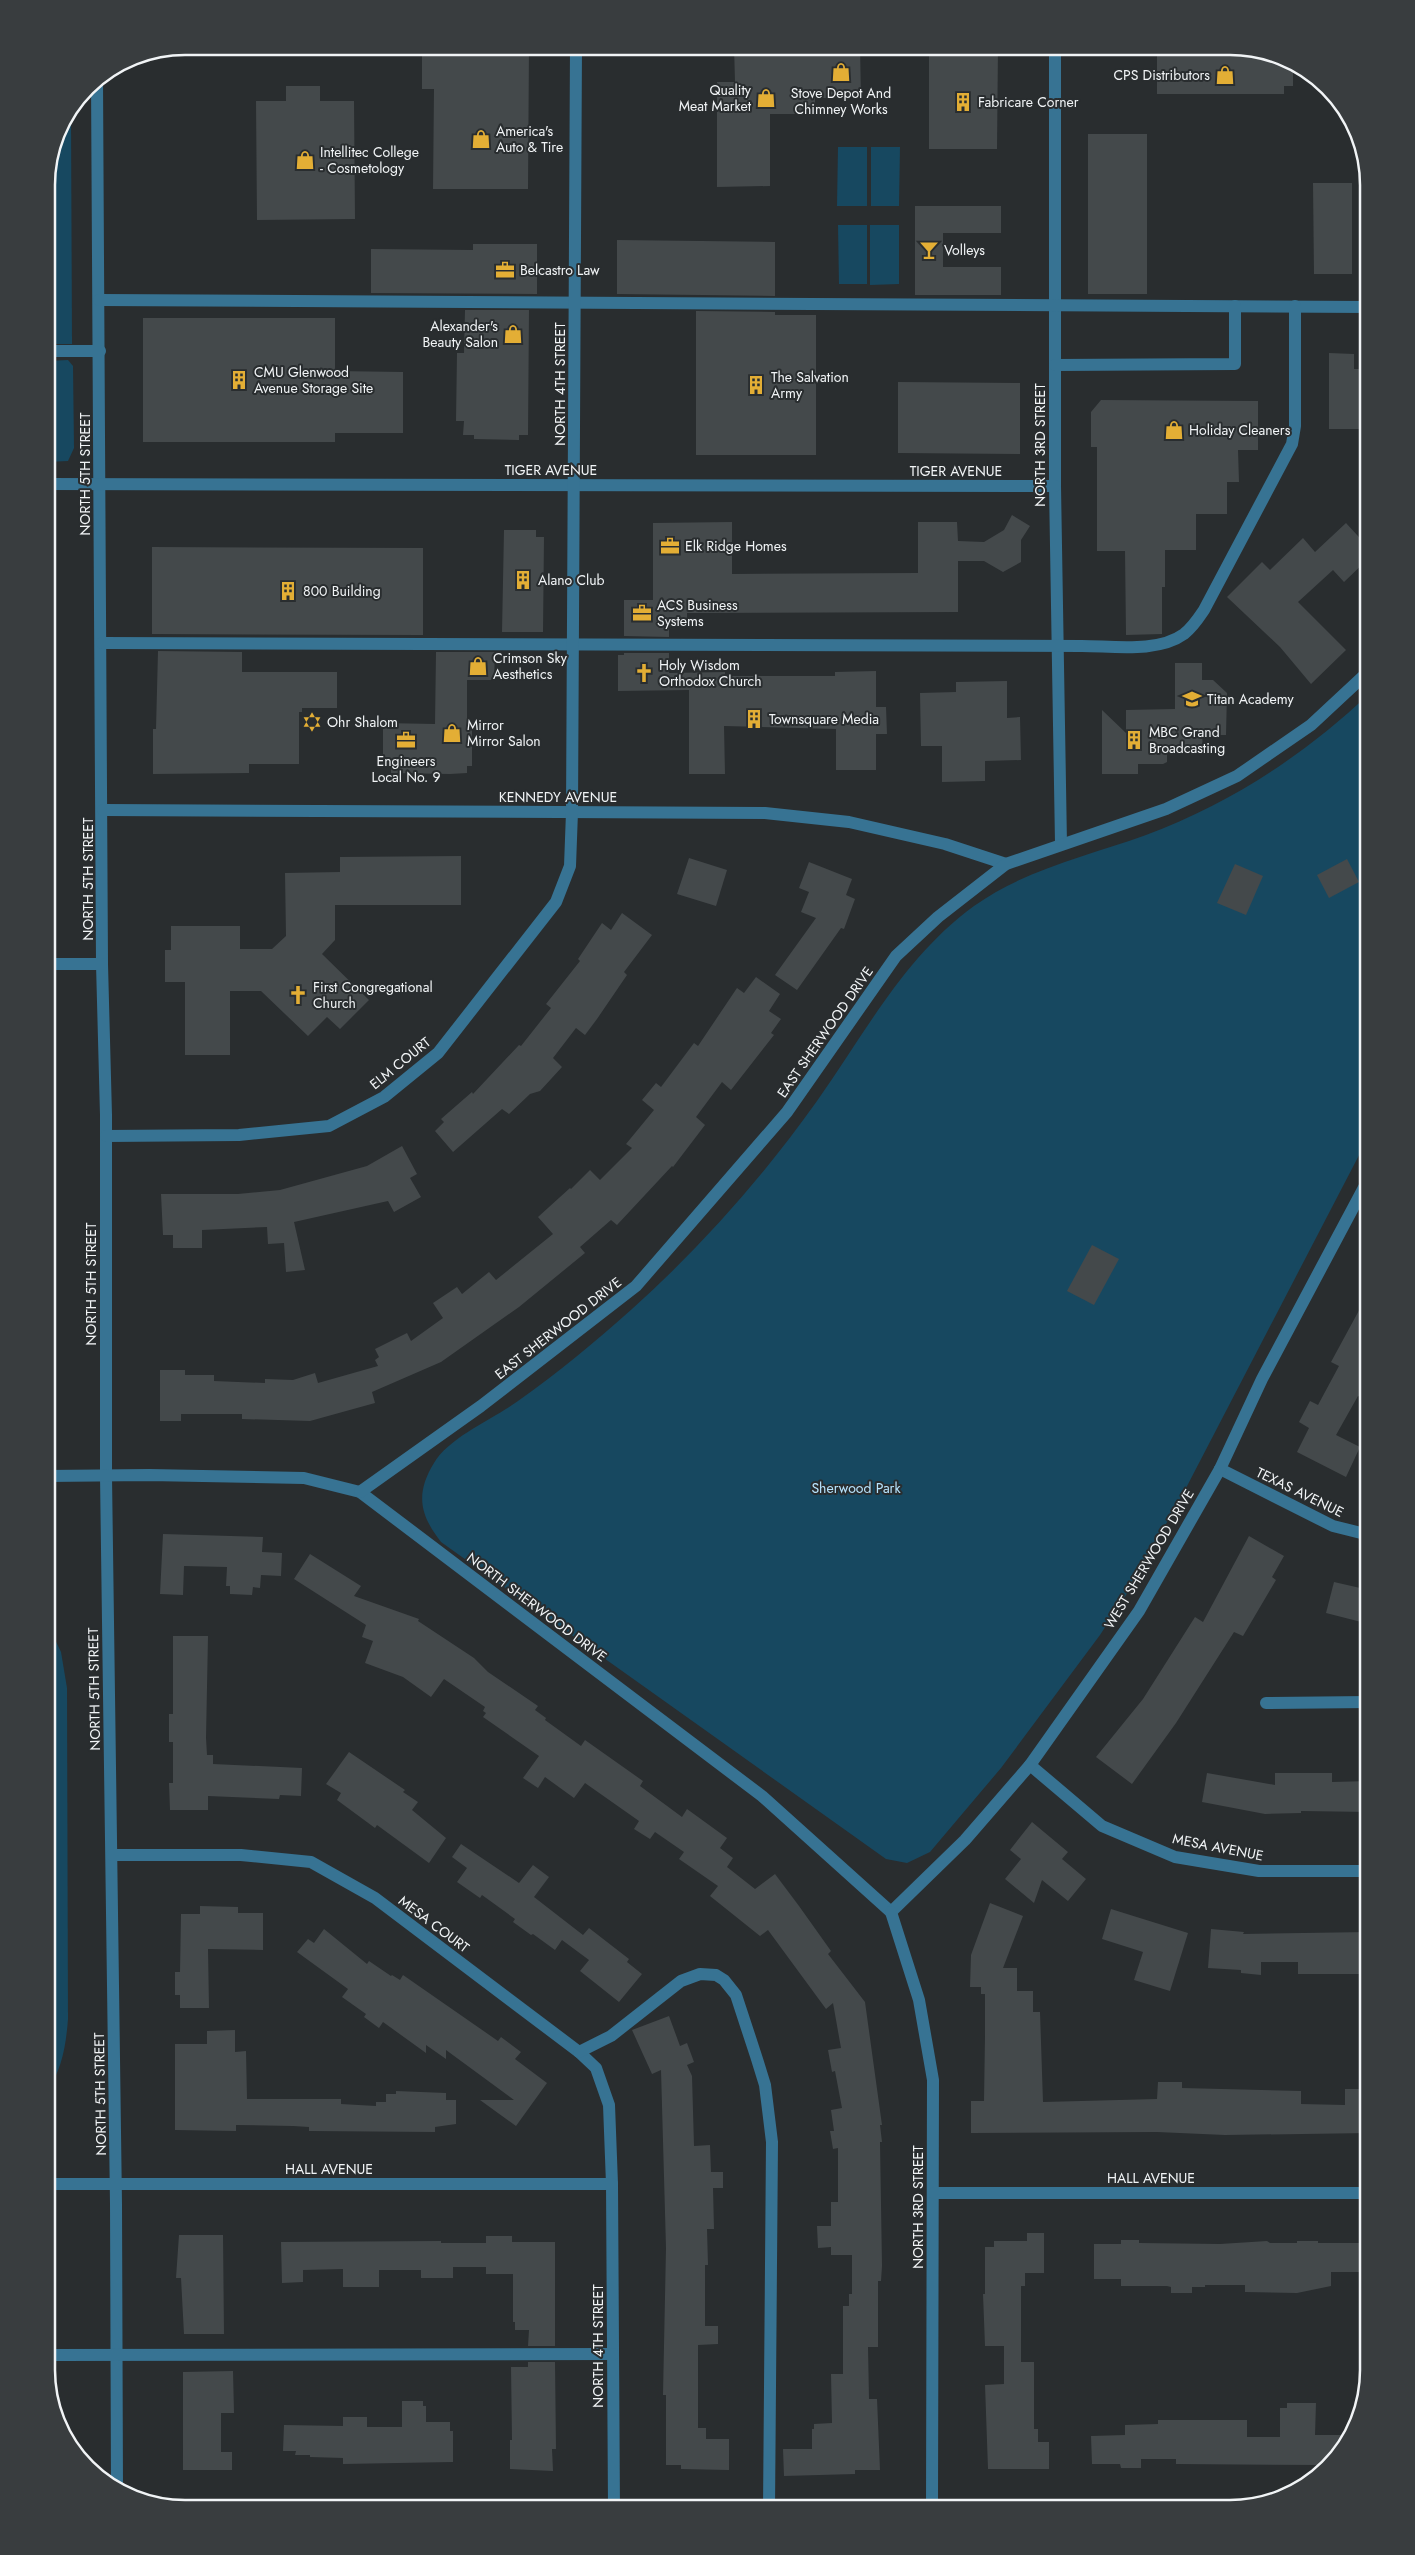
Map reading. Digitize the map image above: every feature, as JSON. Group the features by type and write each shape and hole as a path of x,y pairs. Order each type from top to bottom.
{"street":[{"name":"NORTH 4TH STREET","path":"572,812 576,55"},
{"name":"NORTH 3RD STREET","path":"1055,55 1055,486 1061,844"},
{"name":"NORTH 5TH STREET","path":"98,88 103,810 102,964 106,1136 106,1476 116,2184 117,2480"},
{"path":"99,300 1360,307"},
{"path":"1055,365 1235,364 1235,306"},
{"path":"102,643 1057,646 1156,644 1172,641 1184,634 1198,618 1292,444 1295,426 1295,306"},
{"path":"55,351 100,351"},
{"name":"TIGER AVENUE","path":"55,484 1055,486"},
{"name":"EAST SHERWOOD DRIVE","path":"360,1492 481,1406 636,1286 787,1112 896,956 938,917 1006,864 1166,809 1237,776 1311,725 1360,680"},
{"name":"KENNEDY AVENUE","path":"103,810 765,813 849,822 945,844 1006,864"},
{"name":"ELM COURT","path":"106,1136 239,1135 329,1126 384,1097 438,1053 556,902 570,866 572,812"},
{"path":"55,964 102,964"},
{"name":"WEST SHERWOOD DRIVE","path":"891,1912 965,1840 1030,1765 1140,1611 1220,1469 1262,1379 1360,1195"},
{"name":"TEXAS AVENUE","path":"1220,1469 1332,1526 1360,1533"},
{"name":"NORTH SHERWOOD DRIVE","path":"55,1476 304,1478 360,1492 762,1796 891,1912"},
{"path":"1266,1703 1360,1702"},
{"name":"MESA AVENUE","path":"1030,1765 1102,1826 1175,1857 1259,1872 1360,1871"},
{"name":"MESA COURT","path":"112,1856 241,1855 311,1862 375,1898 580,2052 596,2068 609,2105 612,2184"},
{"name":"NORTH 3RD STREET","path":"891,1912 919,2000 932,2080 934,2193 932,2500"},
{"path":"580,2052 612,2036 681,1981 700,1974 716,1975 724,1980 736,1995 766,2085 772,2142 769,2500"},
{"name":"HALL AVENUE","path":"55,2184 612,2184"},
{"name":"NORTH 4TH STREET","path":"612,2184 614,2500"},
{"name":"HALL AVENUE","path":"934,2193 1360,2193"},
{"path":"55,2355 613,2354"}],"green space":[{"path":"71,122 72,344 55,344 55,177 59,152"},
{"path":"838,147 867,147 867,206 837,206"},
{"path":"871,147 900,147 899,206 871,206"},
{"path":"838,225 867,225 867,284 839,284"},
{"path":"870,225 899,225 899,284 870,285"},
{"path":"68,360 73,366 74,448 68,461 55,462 55,361"},
{"name":"Sherwood Park","path":"1360,702 1360,1153 1186,1488 1128,1592 1100,1635 1001,1768 930,1852 907,1863 886,1859 441,1542 428,1523 422,1504 422,1494 428,1474 434,1463 450,1445 472,1429 508,1408 548,1379 618,1321 658,1285 707,1236 775,1157 817,1101 888,997 927,948 949,926 974,906 1015,882 1058,864 1146,835 1237,793 1292,757"},
{"path":"55,1640 61,1652 67,1688 68,2019 62,2057 55,2077"}],"building":[{"name":"America's Auto & Tire","path":"422,55 529,55 528,189 433,189 434,89 422,89"},
{"path":"734,55 860,55 861,98 815,98 815,114 770,114 770,186 717,187 717,82 735,82"},
{"name":"Fabricare Corner","path":"929,55 998,55 997,149 929,149"},
{"name":"CPS Distributors","path":"1157,55 1238,55 1271,62 1293,72 1293,86 1284,86 1284,94 1157,94"},
{"name":"Intellitec College - Cosmetology","path":"286,86 320,86 320,101 354,101 355,219 257,220 256,101 286,101"},
{"path":"1088,134 1147,134 1147,294 1088,294"},
{"path":"1313,183 1352,183 1352,274 1314,274"},
{"name":"Volleys","path":"915,206 1001,206 1001,233 943,233 943,267 1001,267 1001,295 915,295"},
{"path":"617,240 775,242 775,296 617,294"},
{"path":"473,244 537,244 537,294 371,293 371,249 473,250"},
{"path":"465,310 529,310 528,435 519,435 519,440 474,439 474,435 463,435 464,421 456,421 457,353 464,353"},
{"name":"The Salvation Army","path":"696,311 775,312 775,315 816,315 816,455 696,455"},
{"name":"CMU Glenwood Avenue Storage Site","path":"143,318 335,318 335,371 403,372 403,433 335,433 335,442 143,442"},
{"path":"1329,353 1354,354 1354,369 1360,369 1360,429 1329,429"},
{"path":"898,382 1020,383 1020,454 898,453"},
{"path":"1101,400 1258,401 1258,450 1238,450 1239,482 1227,482 1227,514 1196,514 1196,550 1165,550 1165,587 1162,587 1162,634 1126,635 1125,551 1097,551 1097,447 1091,447 1091,412"},
{"path":"1012,515 1030,526 1021,540 1021,562 1003,572 984,561 958,561 958,612 687,613 687,627 669,627 669,637 624,636 624,600 653,600 653,523 732,522 732,574 918,573 918,522 957,522 958,541 984,542 1004,530"},
{"path":"1346,523 1360,538 1360,567 1344,582 1333,570 1298,602 1346,650 1311,684 1280,647 1227,597 1262,562 1270,570 1303,538 1315,552"},
{"name":"Alano Club","path":"504,530 536,530 536,537 544,537 543,632 502,632"},
{"name":"800 Building","path":"152,547 423,548 423,635 152,634"},
{"path":"158,651 242,652 242,672 337,672 337,708 302,708 302,712 299,712 299,764 249,764 249,773 153,774 153,729 156,729"},
{"path":"436,652 495,652 494,680 467,680 467,727 472,727 472,766 467,766 467,773 391,773 391,760 384,760 383,756 383,723 435,724"},
{"path":"624,653 669,653 669,673 725,672 725,676 835,676 835,672 876,671 876,707 886,707 887,734 876,734 876,770 836,770 836,729 724,726 725,774 689,774 689,690 618,691 618,655 624,655"},
{"path":"1175,663 1202,663 1202,680 1213,680 1227,693 1226,735 1202,735 1203,748 1188,748 1188,753 1167,753 1167,762 1163,764 1138,764 1138,774 1102,774 1102,710 1126,733 1126,710 1175,709"},
{"path":"1007,681 1007,718 1020,717 1021,760 985,761 985,781 942,782 942,746 921,746 920,693 956,692 956,682"},
{"path":"461,856 461,905 335,905 335,940 322,954 369,1000 340,1029 327,1017 308,1036 261,991 230,991 230,1055 185,1055 185,982 165,982 165,950 171,950 171,926 240,926 240,949 272,949 286,936 285,873 340,872 340,857"},
{"path":"689,858 727,870 716,906 677,894"},
{"path":"1347,859 1359,882 1329,898 1317,875"},
{"path":"809,862 852,879 846,895 855,899 844,929 841,928 797,990 775,975 816,918 801,912 809,892 799,888"},
{"path":"1235,864 1263,876 1246,915 1217,903"},
{"path":"622,913 652,935 624,972 627,975 597,1019 585,1035 576,1028 553,1058 562,1067 540,1091 530,1094 509,1114 502,1109 453,1152 435,1131 444,1122 441,1119 472,1092 473,1094 519,1045 521,1046 551,1008 546,1004 580,961 578,959 602,923 611,930"},
{"path":"756,977 780,994 769,1011 781,1019 771,1033 774,1035 731,1090 722,1082 696,1117 705,1125 673,1167 617,1225 611,1220 580,1247 585,1253 519,1307 441,1362 372,1392 375,1403 310,1421 242,1419 242,1414 181,1414 181,1421 160,1421 160,1370 185,1370 185,1375 214,1375 214,1381 265,1383 265,1379 293,1380 315,1373 318,1383 378,1366 375,1360 379,1357 375,1349 407,1333 411,1341 443,1318 433,1303 457,1287 462,1294 489,1272 496,1280 553,1234 538,1217 590,1170 600,1180 632,1148 626,1144 654,1110 642,1100 656,1083 661,1087 694,1043 698,1046 737,988 744,993"},
{"path":"402,1146 417,1174 410,1178 421,1197 394,1212 388,1201 294,1222 305,1270 286,1272 284,1243 268,1244 267,1227 202,1230 202,1248 173,1248 173,1235 163,1235 161,1194 238,1194 280,1190 367,1166"},
{"path":"1092,1245 1119,1259 1094,1305 1067,1291"},
{"path":"1360,1309 1360,1397 1358,1396 1336,1435 1360,1447 1346,1477 1297,1452 1309,1428 1299,1422 1310,1401 1318,1405 1339,1366 1331,1362"},
{"path":"163,1534 263,1537 262,1552 282,1553 281,1576 261,1575 260,1588 253,1587 252,1595 230,1594 230,1586 226,1586 227,1567 184,1566 183,1595 160,1594"},
{"path":"1249,1536 1284,1556 1272,1577 1276,1580 1243,1636 1234,1632 1176,1723 1132,1784 1096,1757 1143,1699 1195,1617 1203,1622"},
{"path":"310,1554 361,1586 354,1596 419,1619 418,1621 474,1658 488,1672 538,1706 535,1710 546,1718 545,1720 581,1746 585,1740 643,1781 640,1786 682,1817 687,1809 727,1838 720,1848 733,1858 727,1867 755,1889 775,1874 831,1951 828,1954 865,2002 882,2125 880,2125 882,2142 880,2142 882,2266 881,2281 878,2281 878,2347 868,2347 869,2399 877,2399 880,2470 855,2470 855,2474 784,2476 783,2449 812,2449 812,2429 814,2429 814,2424 832,2423 831,2374 843,2374 843,2306 849,2306 849,2294 852,2294 852,2255 831,2255 831,2247 818,2248 817,2226 831,2226 831,2202 838,2202 838,2148 833,2149 830,2131 834,2131 831,2110 842,2108 835,2071 832,2072 828,2050 841,2048 833,2003 826,2009 768,1930 760,1936 710,1896 718,1886 679,1859 684,1852 655,1832 650,1839 634,1829 639,1821 585,1783 574,1798 545,1777 538,1788 523,1778 539,1756 483,1717 486,1713 483,1711 485,1707 444,1679 431,1697 403,1677 365,1663 373,1641 362,1637 366,1625 294,1579"},
{"path":"1334,1582 1360,1588 1360,1622 1326,1613"},
{"path":"173,1636 208,1636 206,1738 207,1755 213,1755 213,1764 302,1768 301,1796 280,1795 279,1799 208,1796 208,1810 170,1810 169,1783 173,1783 173,1742 169,1742 169,1714 173,1714"},
{"path":"349,1752 405,1790 403,1792 418,1802 412,1810 446,1838 429,1863 377,1825 375,1828 337,1800 341,1793 326,1784"},
{"path":"1207,1773 1275,1785 1275,1773 1332,1773 1332,1782 1360,1781 1360,1812 1301,1811 1301,1813 1265,1814 1202,1802"},
{"path":"1032,1822 1068,1852 1062,1859 1086,1879 1068,1901 1042,1880 1034,1903 1005,1879 1021,1859 1010,1850"},
{"path":"461,1844 519,1883 533,1865 549,1877 534,1897 583,1935 589,1928 629,1959 627,1962 642,1974 619,2002 580,1971 589,1960 562,1940 555,1950 513,1922 515,1919 482,1895 480,1898 457,1882 467,1868 452,1857"},
{"path":"990,1903 1023,1916 1003,1968 1017,1968 1017,1991 1033,1991 1033,2012 1040,2012 1043,2102 1157,2099 1158,2082 1182,2082 1182,2088 1301,2091 1301,2104 1345,2105 1345,2089 1360,2089 1360,2133 1225,2135 1157,2132 971,2133 971,2101 984,2101 985,1994 981,1994 981,1987 970,1987 971,1955"},
{"path":"200,1906 238,1907 238,1913 263,1913 263,1950 208,1949 209,2008 180,2008 180,1995 175,1995 175,1972 180,1972 181,1914 200,1914"},
{"path":"1111,1909 1188,1933 1170,1991 1134,1980 1143,1952 1102,1939"},
{"path":"324,1929 367,1964 369,1961 400,1980 403,1975 498,2041 501,2037 521,2052 515,2059 547,2083 516,2126 480,2100 514,2100 446,2050 446,2059 426,2045 426,2053 383,2022 379,2028 364,2017 366,2014 342,1997 348,1989 297,1952 308,1939 314,1943"},
{"path":"1211,1929 1244,1932 1243,1934 1360,1932 1360,1974 1298,1974 1298,1962 1261,1962 1261,1975 1241,1973 1241,1970 1208,1968"},
{"path":"669,2016 680,2046 687,2043 694,2062 687,2065 692,2076 694,2146 710,2145 711,2172 723,2172 723,2188 713,2188 714,2229 707,2229 708,2265 705,2265 705,2326 718,2326 718,2344 698,2345 698,2428 706,2428 706,2439 729,2439 729,2470 681,2469 681,2465 666,2465 666,2395 663,2395 666,2248 661,2070 652,2074 632,2030"},
{"path":"235,2030 235,2052 246,2051 247,2099 341,2099 341,2104 376,2106 376,2102 386,2102 386,2094 396,2094 396,2091 446,2093 446,2100 456,2100 456,2124 435,2127 435,2132 309,2131 309,2127 236,2125 236,2131 175,2130 175,2044 207,2044 207,2031"},
{"path":"1027,2233 1044,2233 1044,2273 1025,2273 1025,2286 1021,2286 1021,2362 1034,2362 1034,2429 1038,2429 1038,2442 1049,2442 1049,2469 988,2469 985,2385 1004,2384 1004,2346 985,2346 983,2294 985,2294 985,2247 994,2247 994,2241 1027,2241"},
{"path":"179,2235 223,2235 224,2334 184,2334 181,2278 176,2278"},
{"path":"486,2236 512,2236 512,2242 555,2242 555,2346 528,2346 529,2330 515,2330 515,2322 513,2322 513,2274 486,2274 486,2267 453,2267 453,2278 421,2278 421,2270 379,2270 379,2287 343,2287 343,2269 303,2270 303,2282 282,2283 281,2242 441,2241 441,2243 486,2243"},
{"path":"1121,2240 1139,2240 1139,2243 1220,2244 1267,2241 1270,2243 1297,2243 1297,2241 1318,2241 1318,2243 1360,2243 1360,2272 1331,2272 1331,2286 1297,2293 1245,2292 1245,2285 1205,2285 1205,2287 1192,2287 1192,2293 1171,2293 1171,2287 1167,2286 1121,2286 1121,2279 1094,2279 1094,2244 1121,2244"},
{"path":"528,2362 555,2362 556,2449 552,2449 553,2471 510,2469 510,2440 512,2440 511,2367 528,2367"},
{"path":"233,2371 234,2413 221,2413 221,2452 232,2452 232,2470 183,2470 183,2372"},
{"path":"402,2401 423,2401 423,2406 426,2406 426,2422 450,2422 450,2431 453,2431 453,2462 343,2464 343,2458 310,2457 310,2455 295,2455 296,2451 283,2451 284,2425 343,2426 343,2417 367,2417 367,2427 402,2427"},
{"path":"1287,2403 1316,2403 1315,2435 1342,2435 1318,2465 1176,2464 1176,2459 1141,2459 1141,2468 1121,2468 1120,2464 1092,2464 1091,2436 1125,2435 1125,2425 1158,2424 1158,2420 1247,2420 1247,2437 1280,2437 1280,2408 1287,2408"}],"place":[{"name":"Stove Depot And Chimney Works","path":"841,72"},
{"name":"CPS Distributors","path":"1225,75"},
{"name":"Quality Meat Market","path":"766,98"},
{"name":"Fabricare Corner","path":"963,102"},
{"name":"America's Auto & Tire","path":"481,139"},
{"name":"Intellitec College - Cosmetology","path":"305,160"},
{"name":"Volleys","path":"929,250"},
{"name":"Belcastro Law","path":"505,270"},
{"name":"Alexander's Beauty Salon","path":"513,334"},
{"name":"CMU Glenwood Avenue Storage Site","path":"239,380"},
{"name":"The Salvation Army","path":"756,385"},
{"name":"Holiday Cleaners","path":"1174,430"},
{"name":"Elk Ridge Homes","path":"670,546"},
{"name":"Alano Club","path":"523,580"},
{"name":"800 Building","path":"288,591"},
{"name":"ACS Business Systems","path":"642,613"},
{"name":"Crimson Sky Aesthetics","path":"478,666"},
{"name":"Holy Wisdom Orthodox Church","path":"644,673"},
{"name":"Titan Academy","path":"1192,699"},
{"name":"Townsquare Media","path":"754,719"},
{"name":"Ohr Shalom","path":"312,722"},
{"name":"Mirror Mirror Salon","path":"452,733"},
{"name":"Engineers Local No. 9","path":"406,740"},
{"name":"MBC Grand Broadcasting","path":"1134,740"},
{"name":"First Congregational Church","path":"298,995"}]}
